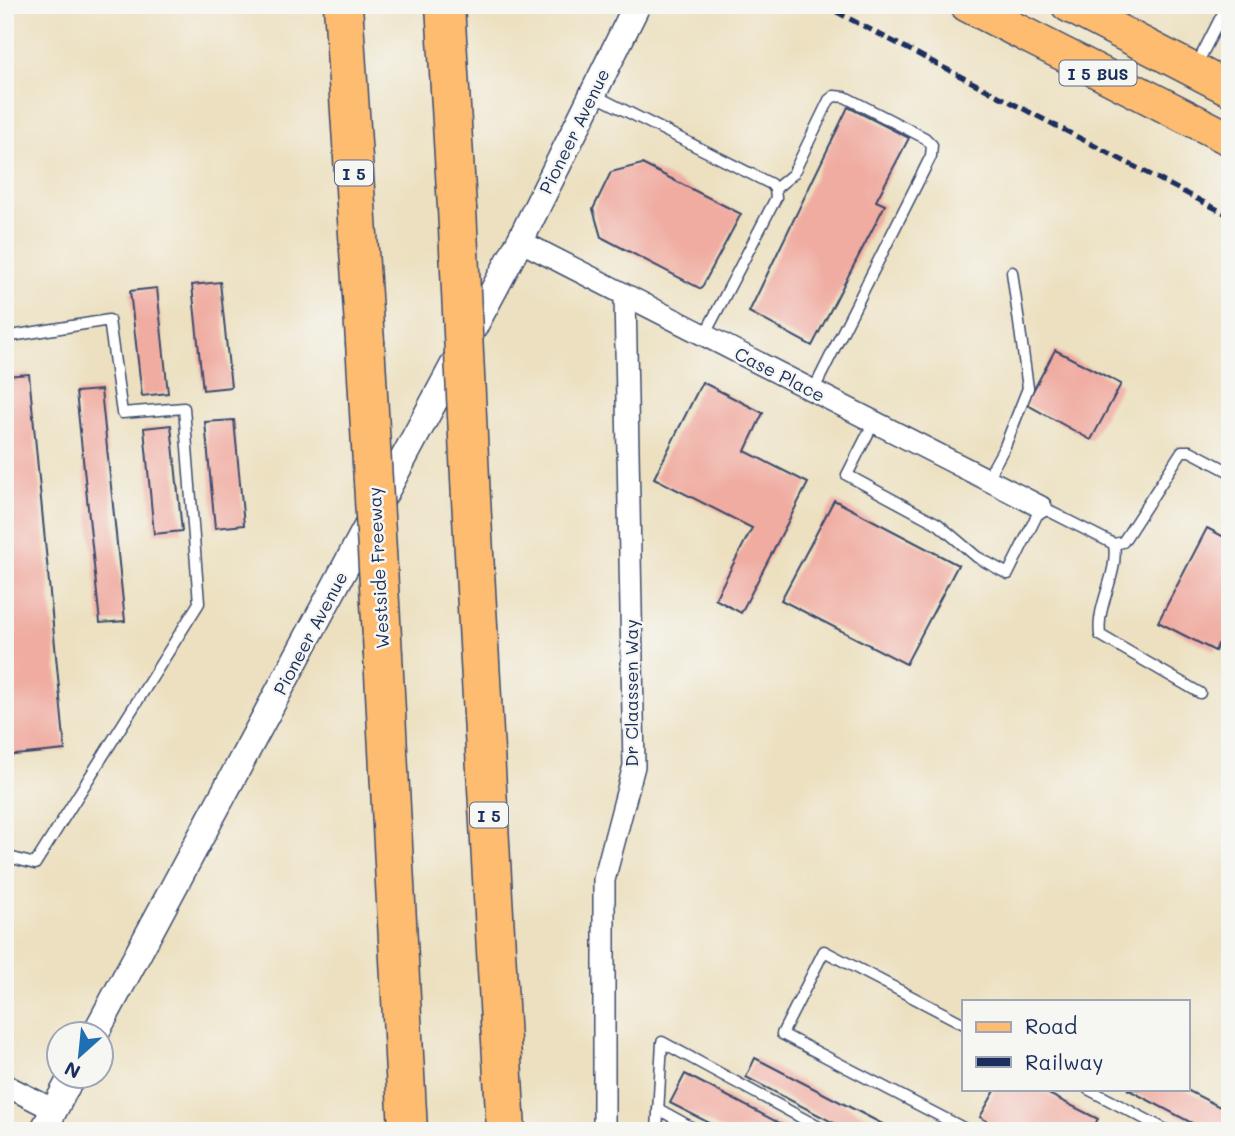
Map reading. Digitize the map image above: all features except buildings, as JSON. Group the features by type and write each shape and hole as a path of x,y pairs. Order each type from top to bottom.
{"highway":[{"name":"Westside Freeway","path":"343,5 365,342 408,1131"},
{"name":"I 5","path":"445,5 506,1131"}],"main road":[{"name":"I 5 BUS","path":"967,5 1230,139"},
{"name":"I 5 BUS","path":"1068,5 1230,89"},
{"path":"1050,48 1107,57 1158,83 1194,71"}],"street":[{"name":"Pioneer Avenue","path":"103,1020 520,241 637,5"},
{"name":"Case Place","path":"520,241 1041,507"},
{"name":"Dr Claassen Way","path":"604,1131 604,880 634,766 625,295"},
{"path":"5,1085 49,1121 65,1090"}],"lane":[{"path":"1194,71 1225,6"},
{"path":"592,94 771,184 775,189 776,198 704,335"},
{"path":"775,189 793,174 829,100 834,96 845,97 925,138 932,145 931,156 813,391"},
{"path":"987,480 1005,446 1028,388 1012,272"},
{"path":"5,338 109,320 122,413 184,408 199,603 35,864 5,856"},
{"path":"874,422 847,475 938,524 977,557 1008,574 1041,507 1114,544 1123,541 1182,451 1190,451 1230,472"},
{"path":"1114,544 1116,557 1099,624 1100,635 1200,693"},
{"path":"962,1023 824,951 782,1034 966,1130"},
{"path":"657,1131 662,1042 826,1131"},
{"path":"1090,1090 1168,1131"},
{"path":"658,1110 698,1131"}],"railway":[{"path":"823,5 1230,216"}]}
